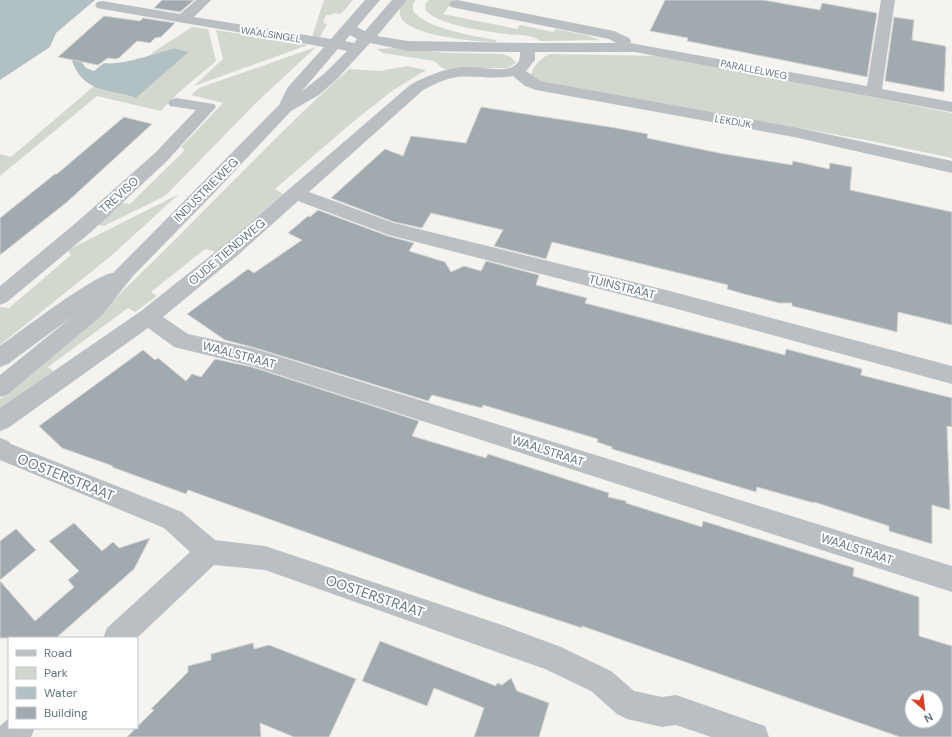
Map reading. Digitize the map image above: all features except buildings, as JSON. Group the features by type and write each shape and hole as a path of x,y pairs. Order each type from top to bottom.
{"street":[{"path":"183,19 204,0"},
{"name":"INDUSTRIEWEG","path":"285,108 294,90 373,0"},
{"name":"INDUSTRIEWEG","path":"0,388 94,310 126,271 210,187 285,108 313,92 367,38 400,0"},
{"path":"874,92 888,0"},
{"name":"PARALLELWEG","path":"456,4 614,36 635,46"},
{"name":"WAALSINGEL","path":"102,5 288,38 335,44 367,38"},
{"name":"PARALLELWEG","path":"349,29 367,38 408,46 528,48 635,46 952,107"},
{"path":"516,71 522,68 526,61 529,54 528,48"},
{"name":"OUDE TIENDWEG","path":"0,421 148,317 231,250 416,88 426,82 445,75 462,72 507,73 516,71"},
{"name":"LEKDIJK","path":"516,71 531,84 794,132 952,167"},
{"name":"TREVISO","path":"0,297 84,227 161,157 208,107 176,103"},
{"name":"TUINSTRAAT","path":"295,193 389,228 666,298 952,375"},
{"name":"INDUSTRIEWEG","path":"0,358 74,304 126,271"},
{"name":"WAALSTRAAT","path":"148,317 182,341 259,360 952,579"},
{"name":"OOSTERSTRAAT","path":"0,448 3,452 173,520 209,552 265,558 502,639 550,658 601,681 627,704 662,712 676,710 754,737"},
{"path":"118,637 209,552"},
{"path":"10,737 19,729"}],"green space":[{"path":"324,0 353,0 341,14 333,13 332,15 326,15 323,23 327,24 320,37 312,37"},
{"path":"406,0 416,0 413,4 413,11 429,23 452,31 496,40 496,42 451,38 415,29 404,21 400,12"},
{"path":"429,0 454,0 443,14 517,29 520,25 553,32 556,29 586,35 600,40 540,41 529,36 476,30 452,24 432,16 426,11 425,4"},
{"path":"192,27 208,29 216,61 178,93 161,111 97,96 0,176 0,154 11,157 94,86 136,98 189,52 174,48 149,55"},
{"path":"216,30 308,45 194,86 223,59"},
{"path":"316,47 257,102 168,193 161,198 104,226 99,225 99,223 122,203 130,204 185,150 181,147 223,103 191,95 199,88"},
{"path":"392,48 448,53 502,54 511,57 516,63 507,68 479,68 449,71 434,61 383,53 376,49"},
{"path":"549,54 669,56 952,113 952,158 871,141 538,81 530,76 537,63"},
{"path":"407,66 426,70 392,91 354,121 275,189 283,194 216,252 205,249 151,292 157,296 135,312 128,308 48,367 56,373 0,412 0,399 47,361 91,321 178,237 305,110 349,69 380,71"},
{"path":"179,194 111,256 0,345 0,307 9,308 71,255 68,250"}],"water":[{"path":"0,0 95,0 56,33 50,47 0,80"},
{"path":"174,48 189,52 136,98 105,90 88,83 82,78 71,58 77,56 86,68 94,71 104,63 120,63"}]}
